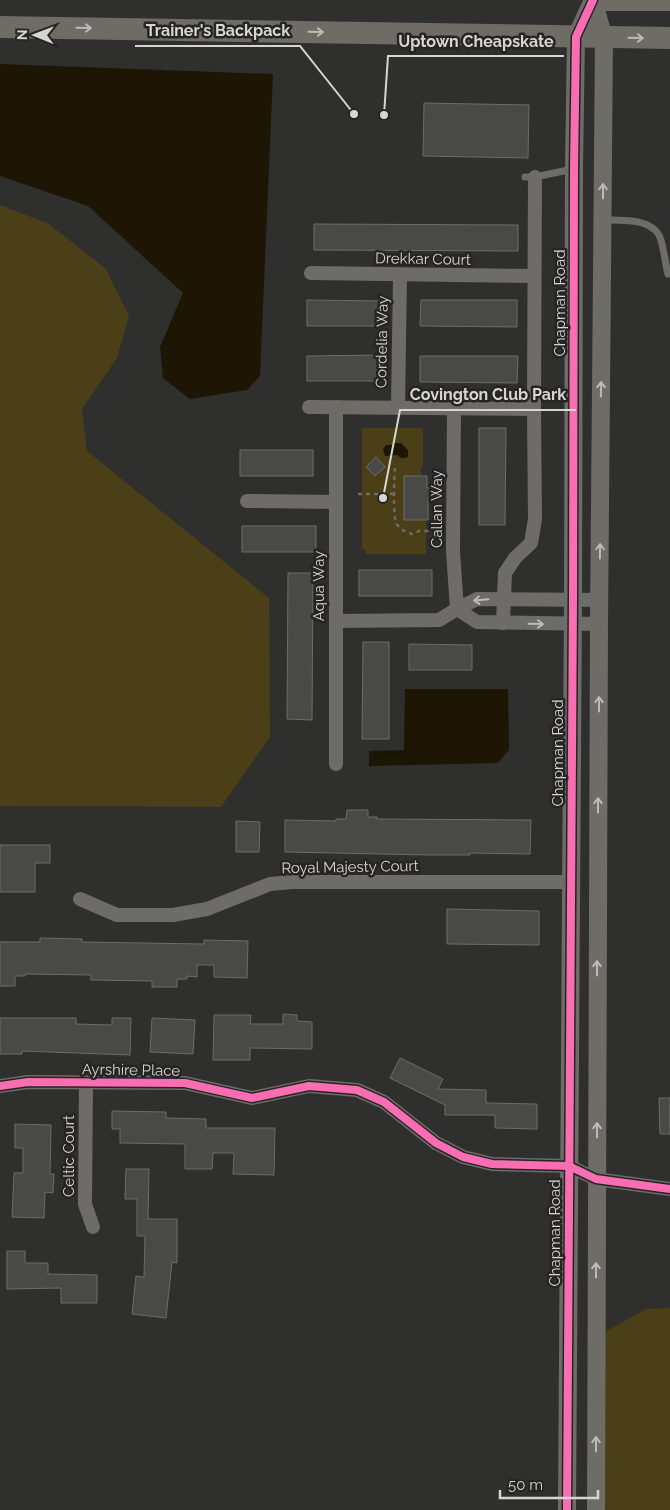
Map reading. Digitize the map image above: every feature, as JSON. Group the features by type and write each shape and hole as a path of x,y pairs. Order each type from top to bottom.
{"main road":[{"path":"601,0 670,0"},
{"path":"0,27 670,38"}],"street":[{"name":"Chapman Road","path":"567,1510 576,37 592,0 604,38 599,600 596,1510"},
{"path":"503,623 505,573 515,558 531,542 535,519 534,276 530,177"},
{"name":"Drekkar Court","path":"311,273 400,276 534,276"},
{"name":"Cordelia Way","path":"398,408 400,276"},
{"path":"309,407 534,409"},
{"name":"Aqua Way","path":"336,407 336,764"},
{"name":"Callan Way","path":"454,409 453,551 456,608"},
{"path":"247,502 336,502"},
{"path":"336,621 439,620 456,608 477,599 599,600"},
{"path":"456,608 476,622 599,624"},
{"name":"Royal Majesty Court","path":"80,898 117,915 173,915 207,909 270,884 292,882 570,882"},
{"name":"Ayrshire Place","path":"0,1086 28,1082 185,1083 252,1098 309,1086 357,1090 384,1102 436,1144 463,1157 492,1164 569,1166 596,1179 670,1189"},
{"name":"Celtic Court","path":"86,1083 85,1204 93,1227"}],"lane":[{"path":"530,177 574,169"},
{"path":"603,220 631,221 649,225 658,235 668,274"}],"path":[{"path":"395,468 395,515 397,525 412,534 419,531 434,531"},
{"path":"358,494 395,494"}],"shaded area":[{"path":"0,64 273,74 260,376 247,390 190,399 163,378 160,347 183,293 88,206 0,176"},
{"path":"0,205 49,224 106,269 129,316 117,358 82,409 87,451 269,598 270,737 221,807 0,806"},
{"path":"362,428 423,428 423,467 421,467 421,476 404,476 404,520 426,520 426,554 366,554 365,549 362,549"},
{"path":"395,443 401,443 408,450 408,457 401,458 397,455 385,456 383,449 386,445 394,445"},
{"path":"405,689 508,689 509,750 498,763 369,766 369,751 404,750"},
{"path":"670,1308 670,1510 604,1510 605,1332 646,1309"}],"building":[{"path":"424,103 529,105 528,158 423,156"},
{"path":"314,224 518,225 518,251 314,250"},
{"path":"307,300 380,301 380,326 307,326"},
{"path":"421,300 517,300 517,327 420,326"},
{"path":"380,355 380,381 307,381 307,356"},
{"path":"420,356 518,356 517,383 420,382"},
{"path":"479,428 506,428 505,525 479,525"},
{"path":"240,450 313,450 313,476 240,476"},
{"path":"376,457 385,467 375,476 366,467"},
{"path":"404,476 427,476 427,488 431,488 431,501 428,501 428,520 404,520"},
{"path":"242,526 316,526 316,552 242,552"},
{"path":"359,570 432,570 432,596 359,596"},
{"path":"288,573 313,573 312,720 287,719"},
{"path":"363,642 389,642 389,739 362,739"},
{"path":"409,644 472,645 472,670 409,670"},
{"path":"347,810 368,810 368,817 377,817 377,819 531,820 530,854 470,853 470,855 428,855 285,852 285,820 336,821 336,819 346,819"},
{"path":"236,821 260,822 259,852 236,852"},
{"path":"0,845 50,845 50,863 35,863 35,892 0,892"},
{"path":"447,909 539,911 539,945 447,944"},
{"path":"40,938 82,939 82,942 204,944 204,940 248,941 247,978 214,977 214,965 197,965 197,977 187,976 187,979 177,979 177,987 152,987 152,981 91,980 91,975 25,974 25,976 15,976 15,986 0,986 0,942 40,942"},
{"path":"283,1014 297,1015 297,1021 312,1022 312,1049 250,1048 250,1060 213,1060 214,1015 251,1015 250,1024 283,1024"},
{"path":"0,1018 76,1018 76,1024 112,1025 112,1018 131,1018 130,1055 22,1051 22,1054 0,1054"},
{"path":"152,1018 195,1020 193,1054 150,1052"},
{"path":"400,1058 443,1079 438,1089 486,1090 486,1103 537,1104 537,1129 495,1128 495,1115 445,1115 445,1105 390,1078"},
{"path":"659,1098 670,1098 670,1134 660,1134"},
{"path":"112,1111 166,1112 166,1118 206,1119 206,1128 275,1128 274,1175 233,1174 234,1153 213,1153 212,1169 185,1169 185,1144 120,1143 120,1129 112,1129"},
{"path":"15,1124 51,1125 50,1174 54,1174 53,1193 45,1192 44,1218 12,1217 14,1173 23,1173 23,1148 15,1148"},
{"path":"126,1169 149,1169 148,1219 177,1219 177,1263 172,1262 166,1318 132,1314 136,1276 144,1277 145,1236 137,1236 137,1199 125,1199"},
{"path":"7,1251 25,1251 25,1263 48,1263 48,1274 97,1275 97,1303 61,1303 61,1288 7,1289"}],"cycle path":[{"path":"567,1510 576,37 593,0"},
{"path":"0,1086 28,1082 185,1083 252,1098 309,1086 357,1090 384,1102 436,1143 463,1157 492,1164 569,1166 596,1179 670,1189"}],"place":[{"name":"Trainer's Backpack","path":"354,114"},
{"name":"Uptown Cheapskate","path":"384,115"},
{"name":"Covington Club Park","path":"383,498"}]}
